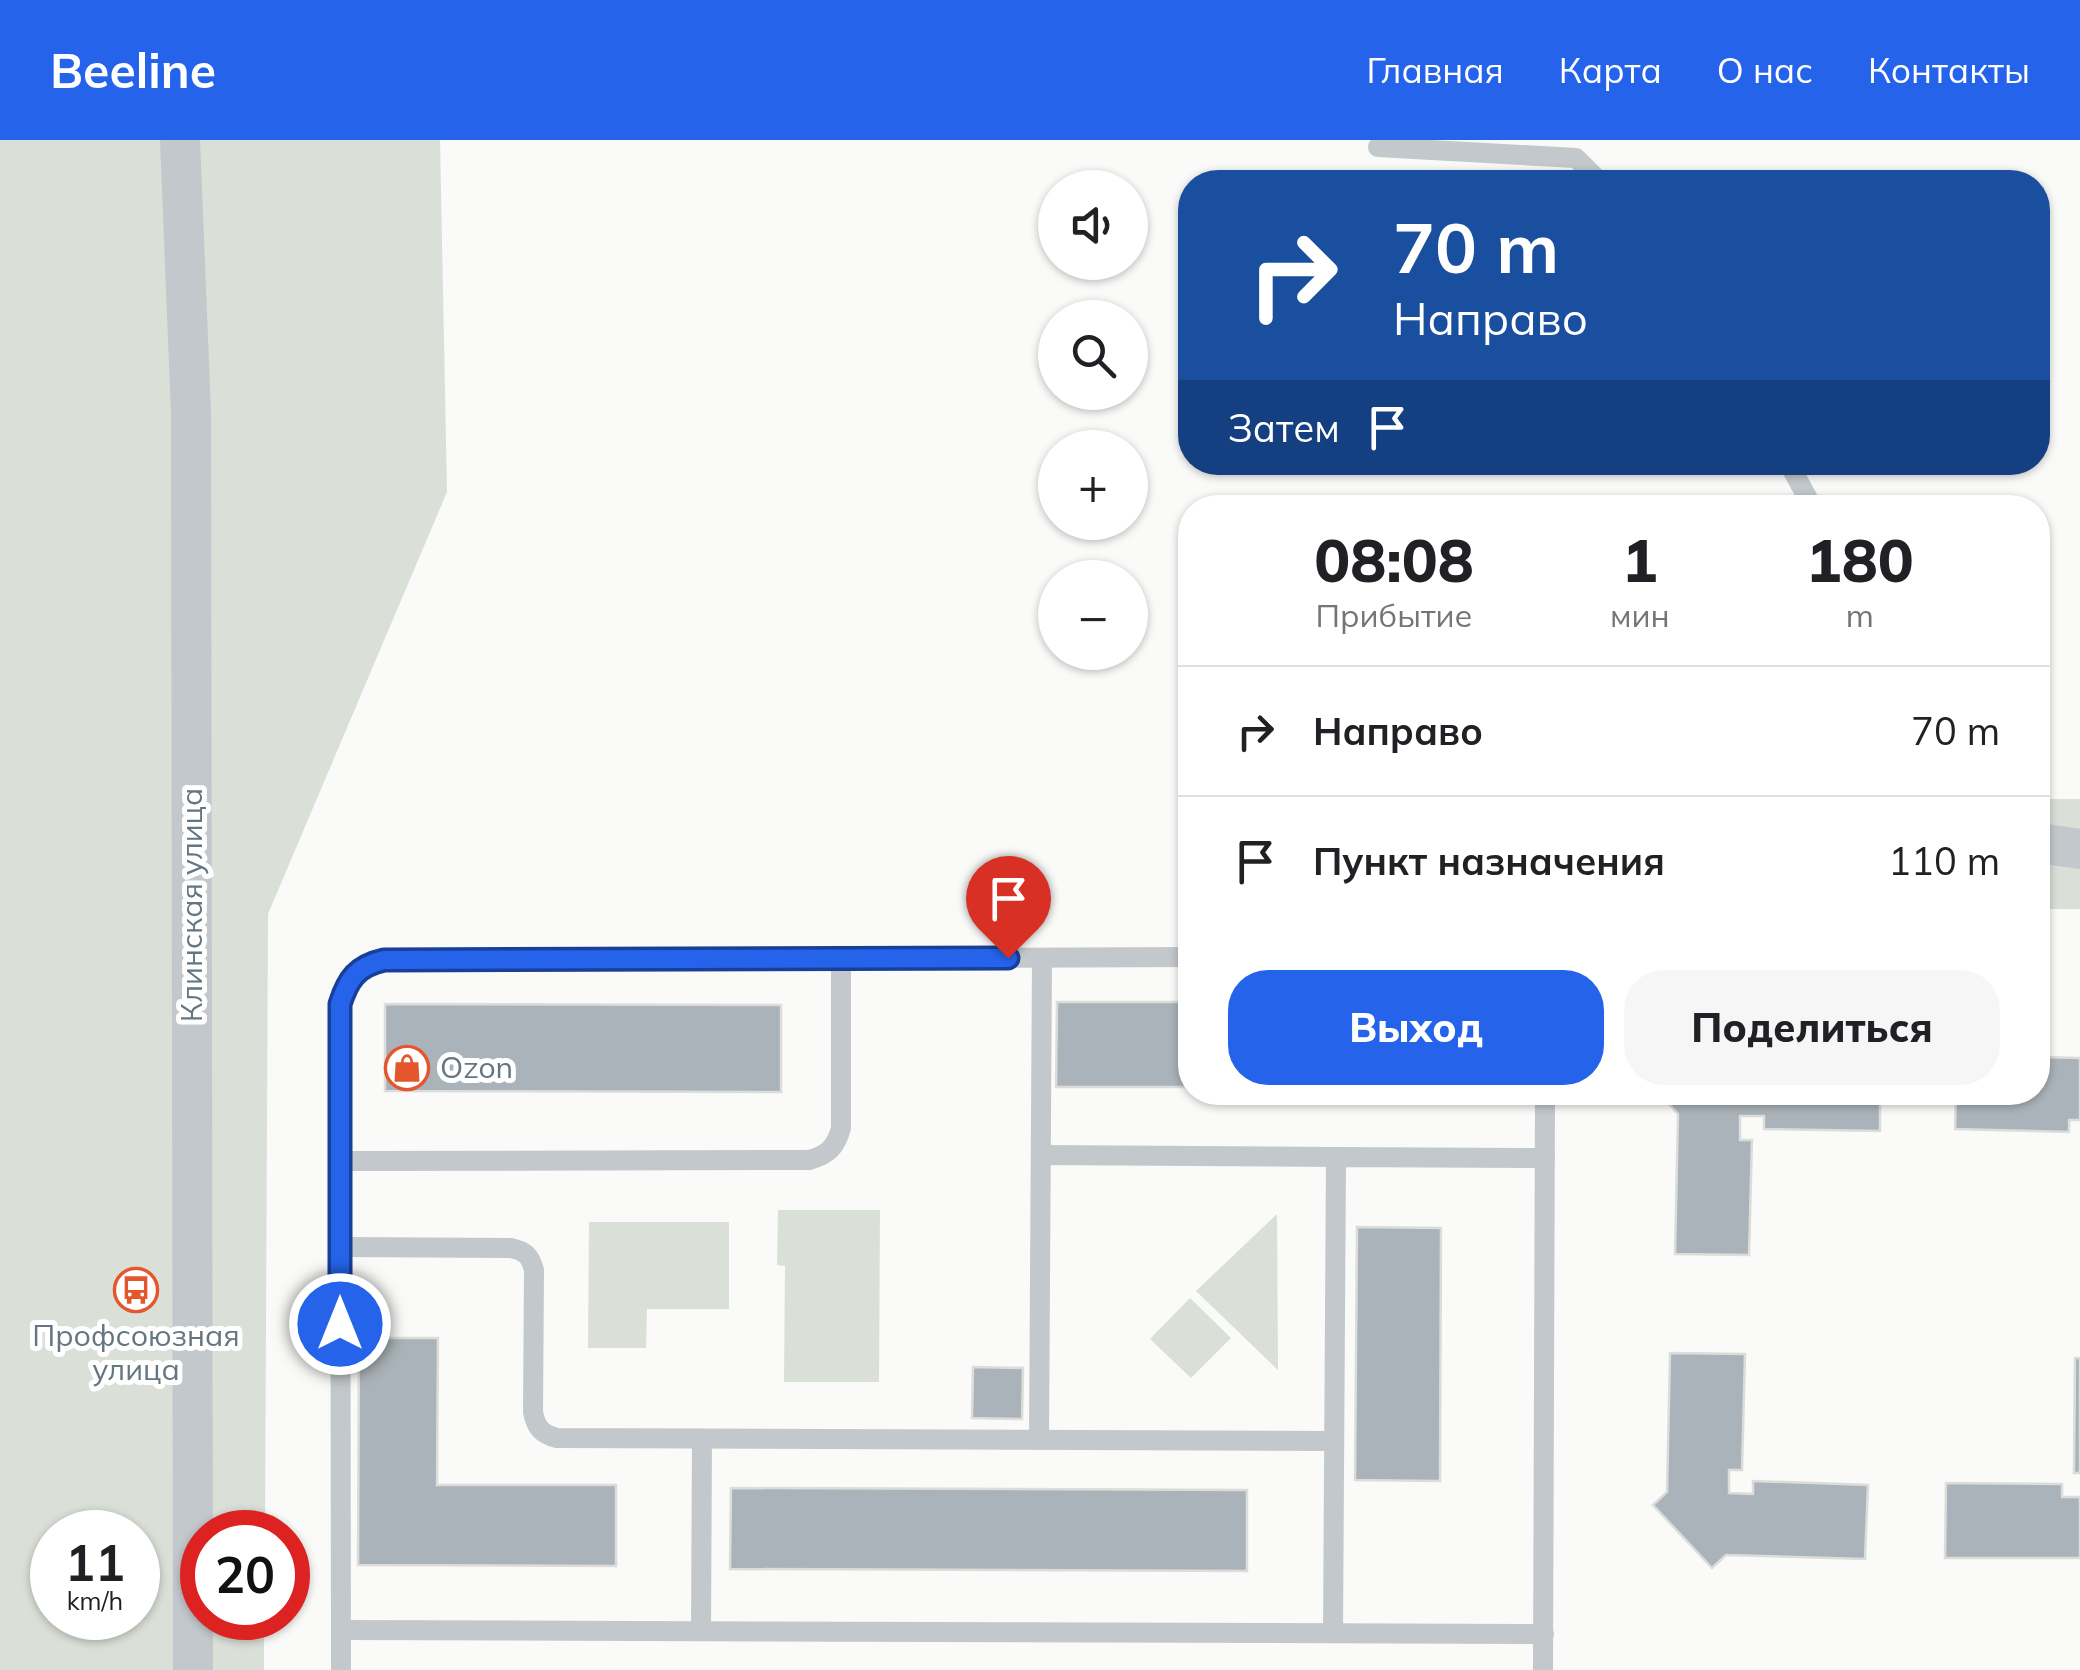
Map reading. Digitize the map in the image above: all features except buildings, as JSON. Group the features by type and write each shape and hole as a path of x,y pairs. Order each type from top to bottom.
{"street":[{"name":"Клинская улица","path":"180,140 191,413 193,1670"},
{"path":"2050,845 2080,849"}],"lane":[{"path":"1378,147 1576,158 1588,170"},
{"path":"341,1670 340,1004 347,981 365,964 404,960 1178,957"},
{"path":"340,1162 809,1160 825,1156 837,1143 841,1128 841,958"},
{"path":"1039,1440 1042,958"},
{"path":"1544,1670 1545,1105"},
{"path":"1041,1155 1545,1158"},
{"path":"1333,1633 1336,1157"},
{"path":"340,1247 510,1248 531,1258 533,1412 544,1435 557,1438 1334,1441"},
{"path":"701,1631 702,1439"},
{"path":"341,1630 1544,1634"}],"shaded area":[{"path":"0,140 440,140 447,492 268,914 265,1510 180,1510 180,1640 264,1640 264,1670 0,1670"},
{"path":"2050,799 2080,799 2080,909 2050,909"},
{"path":"778,1210 880,1210 879,1382 784,1382 785,1266 777,1265"},
{"path":"1277,1214 1278,1370 1196,1291"},
{"path":"589,1222 729,1222 729,1309 647,1309 646,1348 588,1348"},
{"path":"1190,1298 1231,1338 1191,1378 1150,1339"}],"place":[{"name":"Ozon","path":"407,1068"},
{"name":"Профсоюзная улица","path":"136,1290"}],"route":[{"path":"340,1324 340,1004 347,981 365,964 384,960 1008,958"}]}
